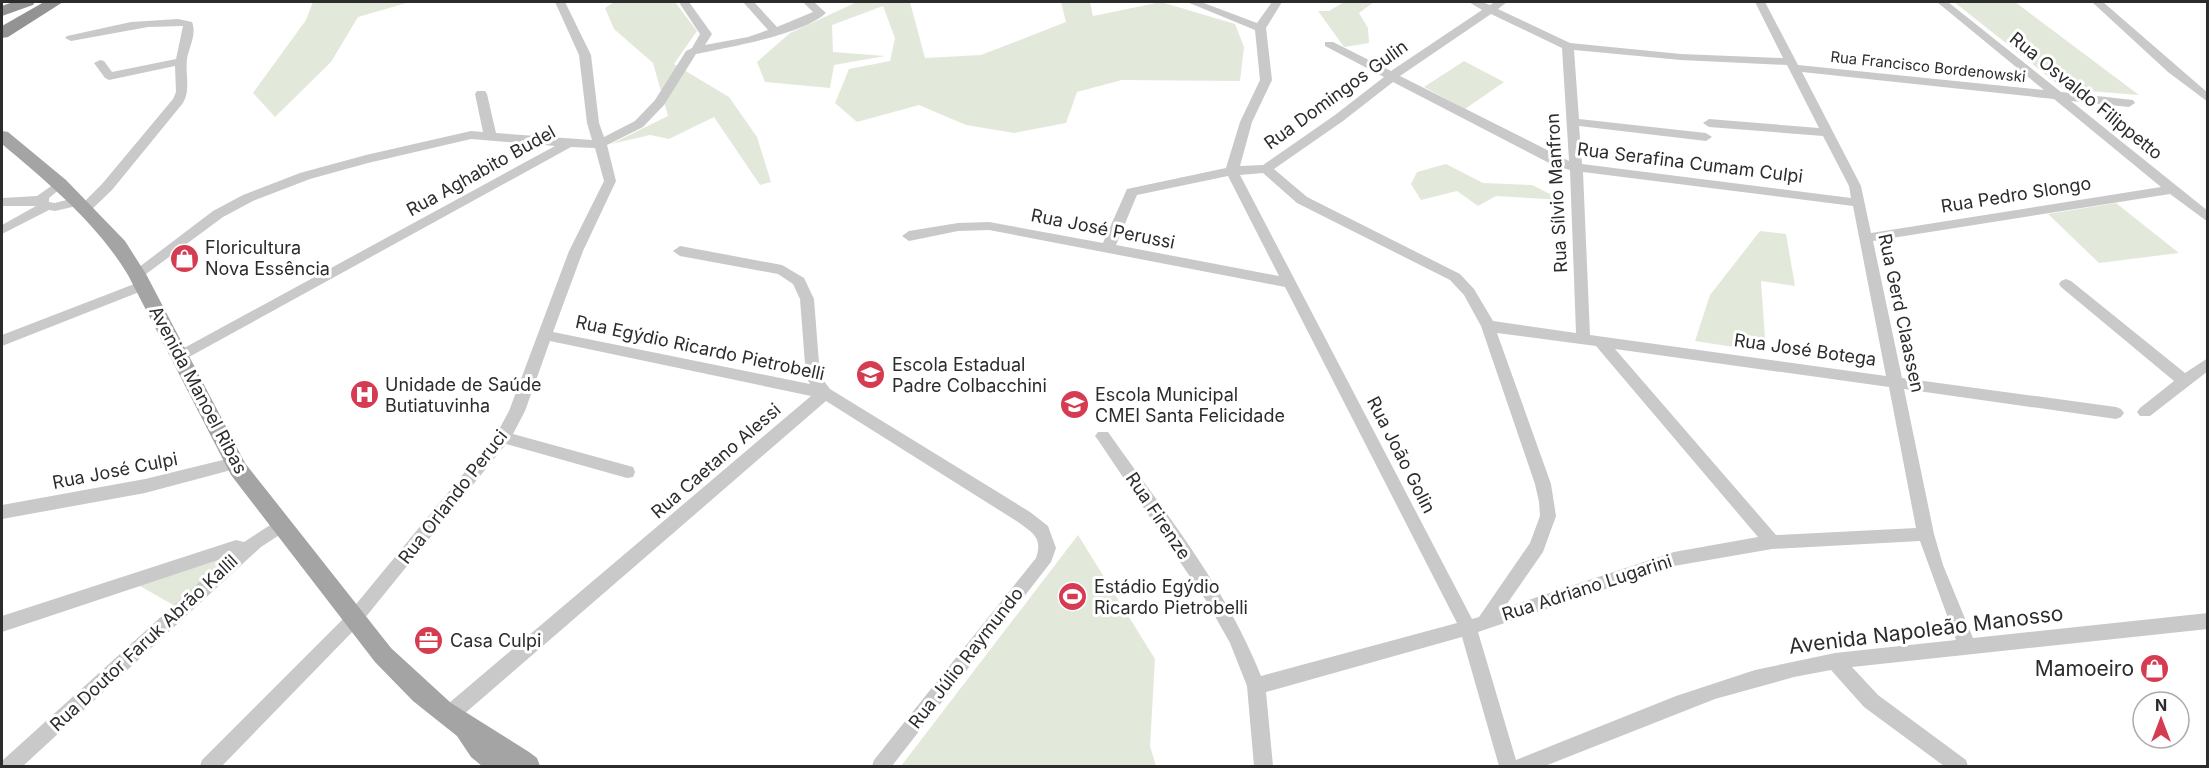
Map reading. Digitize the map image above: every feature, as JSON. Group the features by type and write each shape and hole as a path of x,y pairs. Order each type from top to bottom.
{"highway":[{"path":"2,11 27,2"},
{"path":"2,33 55,2"}],"main road":[{"name":"Avenida Manoel Ribas","path":"2,136 82,204 119,245 140,280 178,358 235,463 354,619 401,674 457,721 480,749 500,766"},
{"name":"Avenida Manoel Ribas","path":"457,721 504,747 528,766"}],"street":[{"name":"Rua Orlando Peruci","path":"209,766 354,619 503,437 517,411 576,251 608,188 609,173 591,112 585,55 560,2"},
{"path":"748,2 775,32"},
{"path":"696,50 741,42 775,32 820,14 808,2"},
{"path":"1192,2 1260,28"},
{"path":"1232,171 1245,122 1266,80 1260,28 1276,2"},
{"name":"Rua Francisco Bordenowski","path":"1474,2 1568,46 1793,65 2129,103"},
{"name":"Rua Domingos Gulin","path":"1108,248 1132,192 1232,171 1266,169 1393,77 1414,59 1502,2"},
{"name":"Rua Gerd Claassen","path":"1760,2 1851,178 1859,203 1926,534 1935,565 1967,646"},
{"name":"Rua Osvaldo Filippetto","path":"1942,2 2208,218"},
{"path":"2097,2 2150,51 2208,99"},
{"path":"685,4 706,34 696,50"},
{"path":"2,202 62,206 82,204 107,187 179,100 182,92 181,61 189,30 188,24 183,22 103,31 71,38"},
{"name":"Rua Serafina Cumam Culpi","path":"1329,44 1551,160 1576,168 1859,203"},
{"name":"Rua Sílvio Manfron","path":"1568,46 1576,168 1582,339"},
{"name":"Rua Aghabito Budel","path":"178,358 569,143 599,144 630,130 646,118 666,93 687,56 696,50"},
{"path":"100,63 109,76 181,61"},
{"path":"481,94 490,135"},
{"path":"1573,122 1706,137"},
{"path":"1709,123 1828,133"},
{"path":"2,341 140,280 218,214 267,190 305,176 460,137 490,135 569,143"},
{"path":"1266,169 1302,200 1448,273 1469,292 1488,326 1543,484 1548,516 1537,547 1485,622"},
{"name":"Rua João Golin","path":"1232,171 1468,628 1508,766"},
{"path":"2,230 43,203 60,184"},
{"name":"Rua Pedro Slongo","path":"1866,238 2172,189"},
{"name":"Rua José Perussi","path":"909,236 958,228 989,226 1290,283"},
{"path":"680,251 783,270 799,281 807,299 813,377 825,393"},
{"path":"2066,284 2184,381"},
{"name":"Rua José Botega","path":"1488,326 2116,413"},
{"name":"Rua Egýdio Ricardo Pietrobelli","path":"544,334 825,393 1024,517 1042,531 1048,548"},
{"path":"1600,341 1772,542"},
{"path":"2145,412 2208,363"},
{"name":"Rua Caetano Alessi","path":"457,721 825,393"},
{"name":"Rua Firenze","path":"1103,436 1228,620 1256,686 1263,766"},
{"path":"503,437 627,472"},
{"name":"Rua José Culpi","path":"2,512 145,486 235,463"},
{"name":"Rua Doutor Faruk Abrão Kallil","path":"10,766 246,549 281,525"},
{"name":"Rua Adriano Lugarini","path":"1256,686 1468,628 1652,565 1694,555 1772,542 1926,534"},
{"path":"5,625 237,547 246,549"},
{"name":"Rua Júlio Raymundo","path":"880,766 1043,562 1048,548"},
{"name":"Avenida Napoleão Manosso","path":"1523,766 1717,690 1782,670 1835,661 2208,621"},
{"path":"1835,661 1871,701 1959,766"}],"green space":[{"path":"313,2 410,2 358,17 331,62 275,117 253,93 306,20"},
{"path":"614,2 675,2 697,31 674,64 729,97 757,137 771,182 760,185 714,117 669,139 650,135 611,144 668,116 653,63 614,29 605,8"},
{"path":"857,2 910,2 925,58 981,55 1066,22 1061,2 1090,2 1093,16 1161,2 1235,24 1244,47 1240,81 1122,80 1077,92 1066,123 1014,133 966,125 919,105 857,122 835,103 849,69 890,61 895,38 883,6 832,25 833,52 885,56 834,65 830,88 765,82 757,62 790,33"},
{"path":"1344,2 1374,2 1359,13 1368,28 1369,43 1344,47 1318,11 1329,11"},
{"path":"1954,2 2015,2 2139,95 2064,89"},
{"path":"1464,61 1504,82 1465,109 1424,87"},
{"path":"1446,164 1483,183 1532,185 1562,200 1496,196 1478,206 1457,191 1421,200 1411,184 1417,172"},
{"path":"2116,203 2179,253 2099,263 2048,214"},
{"path":"1760,231 1786,234 1795,286 1761,281 1766,352 1695,341 1710,295"},
{"name":"Estádio Egýdio Ricardo Pietrobelli","path":"1078,535 1155,659 1150,746 1156,766 901,766"},
{"path":"226,555 227,558 175,606 133,582"}],"place":[{"name":"Floricultura Nova Essência","path":"184,258"},
{"name":"Escola Estadual Padre Colbacchini","path":"871,375"},
{"name":"Unidade de Saúde Butiatuvinha","path":"364,395"},
{"name":"Escola Municipal CMEI Santa Felicidade","path":"1074,405"},
{"name":"Estádio Egýdio Ricardo Pietrobelli","path":"1073,597"},
{"name":"Casa Culpi","path":"429,641"},
{"name":"Mamoeiro","path":"2155,669"}]}
